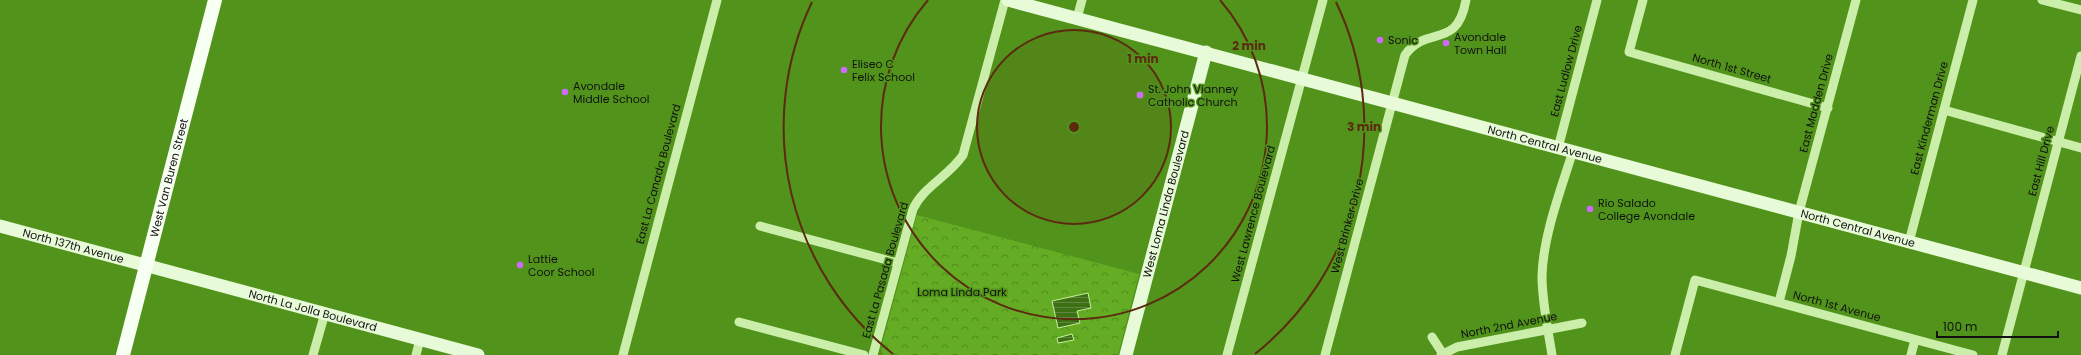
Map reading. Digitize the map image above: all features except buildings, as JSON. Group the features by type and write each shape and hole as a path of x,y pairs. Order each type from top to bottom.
{"main road":[{"name":"West Van Buren Street","path":"123,355 215,0"}],"street":[{"name":"East La Canada Boulevard","path":"623,355 717,0"},
{"name":"North Central Avenue","path":"1007,0 1303,78 2081,288"},
{"name":"East La Pasada Boulevard","path":"873,355 910,216 916,201 925,190 956,165 963,155 1007,0"},
{"path":"1077,18 1082,0"},
{"name":"West Lawrence Boulevard","path":"1227,355 1323,0"},
{"name":"West Brinker Drive","path":"1325,355 1404,59 1410,49 1420,42 1452,30 1462,18 1466,0"},
{"name":"East Ludlow Drive","path":"1558,148 1597,0"},
{"name":"North 1st Street","path":"1643,0 1629,52 1828,108"},
{"name":"East Madden Drive","path":"1779,302 1791,256 1798,212 1828,108 1856,0"},
{"name":"East Kinderman Drive","path":"1909,242 1973,0"},
{"path":"2042,0 2081,10"},
{"name":"West Loma Linda Boulevard","path":"1126,355 1206,52"},
{"name":"East Hill Drive","path":"2002,355 2081,56"},
{"path":"1944,110 2081,148"},
{"path":"1552,355 1543,288 1543,264 1551,225 1573,151"},
{"name":"North 137th Avenue","path":"0,226 147,265"},
{"path":"760,226 898,263"},
{"name":"North La Jolla Boulevard","path":"147,265 478,355"},
{"name":"North 1st Avenue","path":"1675,355 1696,280 1973,355"},
{"path":"313,355 325,313"},
{"path":"739,322 864,355"},
{"name":"North 2nd Avenue","path":"1442,354 1457,347 1582,323"},
{"path":"1432,337 1442,354"},
{"path":"416,355 420,339"},
{"path":"1911,355 1915,340"}],"green space":[{"name":"Loma Linda Park","path":"917,215 1139,274 1118,355 883,355 881,348"}],"shaded area":[{"path":"1088,293 1091,308 1077,311 1080,323 1058,328 1052,301"},
{"path":"1072,334 1074,340 1058,343 1057,338"}],"place":[{"name":"Sonic","path":"1380,40"},
{"name":"Avondale Town Hall","path":"1446,43"},
{"name":"Eliseo C Felix School","path":"844,70"},
{"name":"Avondale Middle School","path":"565,92"},
{"name":"St. John Vianney Catholic Church","path":"1140,95"},
{"name":"Rio Salado College Avondale","path":"1590,209"},
{"name":"Lattie Coor School","path":"520,265"}]}
